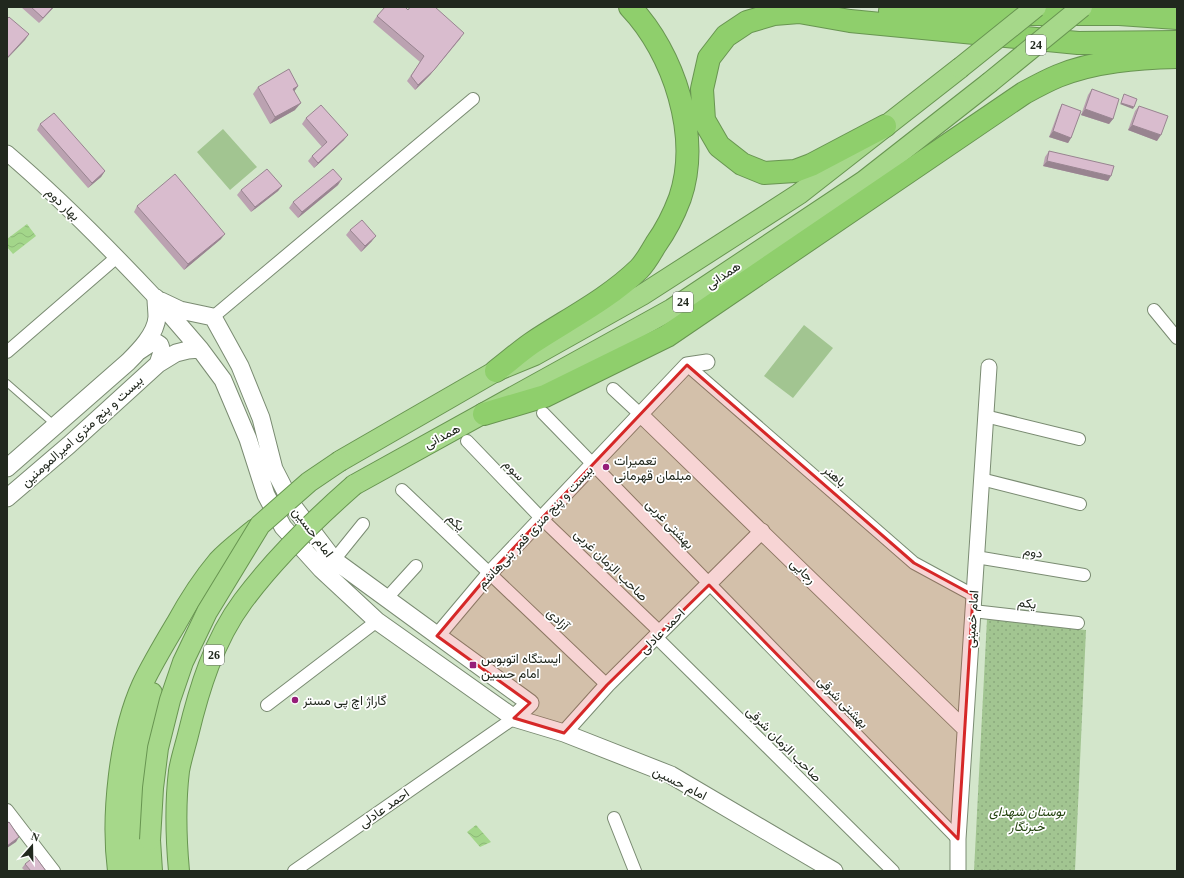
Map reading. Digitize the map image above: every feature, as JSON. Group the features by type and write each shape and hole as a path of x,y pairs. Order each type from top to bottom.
{"highway":[{"path":"496,371 532,344 608,296 640,268 664,232 680,198 687,162 684,110 676,81 660,48 641,18 630,7"},
{"name":"24","path":"884,126 1036,7"},
{"path":"1048,7 1177,18"},
{"name":"همدانی","path":"354,485 672,310 864,181 1082,7"},
{"path":"884,126 811,165 795,171 764,173 742,164 719,146 704,120 702,88 709,58 726,36 747,22 774,14 856,10 971,14 1119,14"},
{"path":"799,12 850,21 1078,43 1177,42"},
{"path":"484,414 545,396 668,336 1024,93 1058,76 1100,64 1139,58 1177,57"},
{"name":"همدانی","path":"340,461 496,371 535,355 642,295 799,194 884,126"},
{"name":"26","path":"152,871 150,840 152,788 158,748 170,700 183,662 207,612 260,525 310,482 340,461"},
{"name":"26","path":"178,871 176,815 179,770 197,698 215,653 227,627 242,602 278,557 314,520 354,485"},
{"path":"118,871 116,855 117,802 124,748 131,717 142,686 190,600 219,560 260,525"},
{"path":"133,871 132,819 142,734 166,641"}],"main road":[{"name":"امام حسین","path":"156,298 180,310 213,317 240,366 261,418 274,468 293,506 334,560 530,703 514,718"},
{"name":"امام حسین","path":"156,298 200,349 223,380 248,440 266,495 283,527 321,569 377,621 514,718 564,733 671,775 834,871"},
{"path":"139,351 153,329 157,318 156,298"},
{"path":"139,351 154,342 160,345 162,352 158,364"},
{"name":"بیست و پنج متری امیرالمومنین","path":"7,498 69,445 158,364 176,353 200,349"},
{"name":"بیست و پنج متری امیرالمومنین","path":"7,468 139,351"},
{"path":"56,426 69,445"}],"street":[{"path":"213,317 473,99"},
{"name":"بهار دوم","path":"7,153 35,177 117,256"},
{"path":"7,352 117,256"},
{"name":"امام حسین","path":"117,256 156,298"},
{"path":"1154,310 1177,338"},
{"path":"688,364 707,362"},
{"name":"بیست و پنج متری قمر بنی‌هاشم","path":"437,636 490,573 688,364"},
{"name":"باهنر","path":"688,364 914,563 973,595"},
{"name":"امام خمینی","path":"958,871 958,839 973,595 989,367"},
{"path":"613,388 641,415"},
{"path":"543,413 594,464"},
{"name":"رجایی","path":"641,415 965,729"},
{"path":"985,416 1079,439"},
{"name":"سوم","path":"467,441 542,519"},
{"name":"بهشتی غربی","path":"594,464 709,584"},
{"path":"981,479 1080,504"},
{"name":"یکم","path":"402,490 490,573"},
{"name":"صاحب الزمان غربی","path":"542,519 658,635"},
{"path":"334,560 363,524"},
{"name":"احمد عادلی","path":"564,733 607,685 762,531"},
{"name":"دوم","path":"976,557 1084,575"},
{"path":"386,599 416,566"},
{"name":"آزادی","path":"490,573 607,685"},
{"name":"بهشتی شرقی","path":"709,584 958,839"},
{"name":"یکم","path":"973,611 1078,623"},
{"path":"268,705 377,621"},
{"name":"صاحب الزمان شرقی","path":"658,635 893,871"},
{"name":"احمد عادلی","path":"294,871 514,718"},
{"path":"7,810 54,871"},
{"path":"614,818 635,871"}],"lane":[{"path":"7,383 56,426"}],"highlighted area":[{"path":"687,365 914,563 973,595 958,839 709,585 607,685 564,733 514,718 530,703 437,636 490,573"}],"green space":[{"path":"223,129 257,167 230,190 197,152"},
{"path":"804,325 833,348 793,398 764,376"},
{"name":"بوستان شهدای خبرنگار","path":"987,619 1086,630 1075,871 974,871"}],"water":[{"path":"27,224 36,236 13,254 7,247 7,239"},
{"path":"476,825 491,842 480,847 467,832"}],"building":[{"path":"31,7 53,7 43,18"},
{"path":"385,7 405,7 408,10 410,7 435,7 464,33 434,70 418,85 411,76 424,56 377,16"},
{"path":"7,17 9,17 29,34 7,58"},
{"path":"289,69 298,86 293,89 301,103 275,117 258,87"},
{"path":"1092,89 1119,99 1113,119 1085,109"},
{"path":"1124,94 1137,99 1134,107 1121,103"},
{"path":"1062,104 1081,111 1071,138 1053,131"},
{"path":"321,105 348,135 318,163 312,156 327,142 306,118"},
{"path":"1139,106 1168,116 1161,135 1132,125"},
{"path":"54,113 105,171 92,183 40,124"},
{"path":"1049,151 1114,166 1111,176 1047,161"},
{"path":"267,169 282,186 255,207 241,190"},
{"path":"333,169 342,179 302,212 293,202"},
{"path":"175,174 225,234 188,264 137,206"},
{"path":"362,220 376,236 365,246 350,230"},
{"path":"9,822 19,837 7,846 7,824"},
{"path":"35,856 46,871 31,871 25,864"}],"place":[{"name":"تعمیرات مبلمان قهرمانی","path":"606,467"},
{"name":"ایستگاه اتوبوس امام حسین","path":"473,665"},
{"name":"گاراژ اچ پی مستر","path":"295,700"}]}
